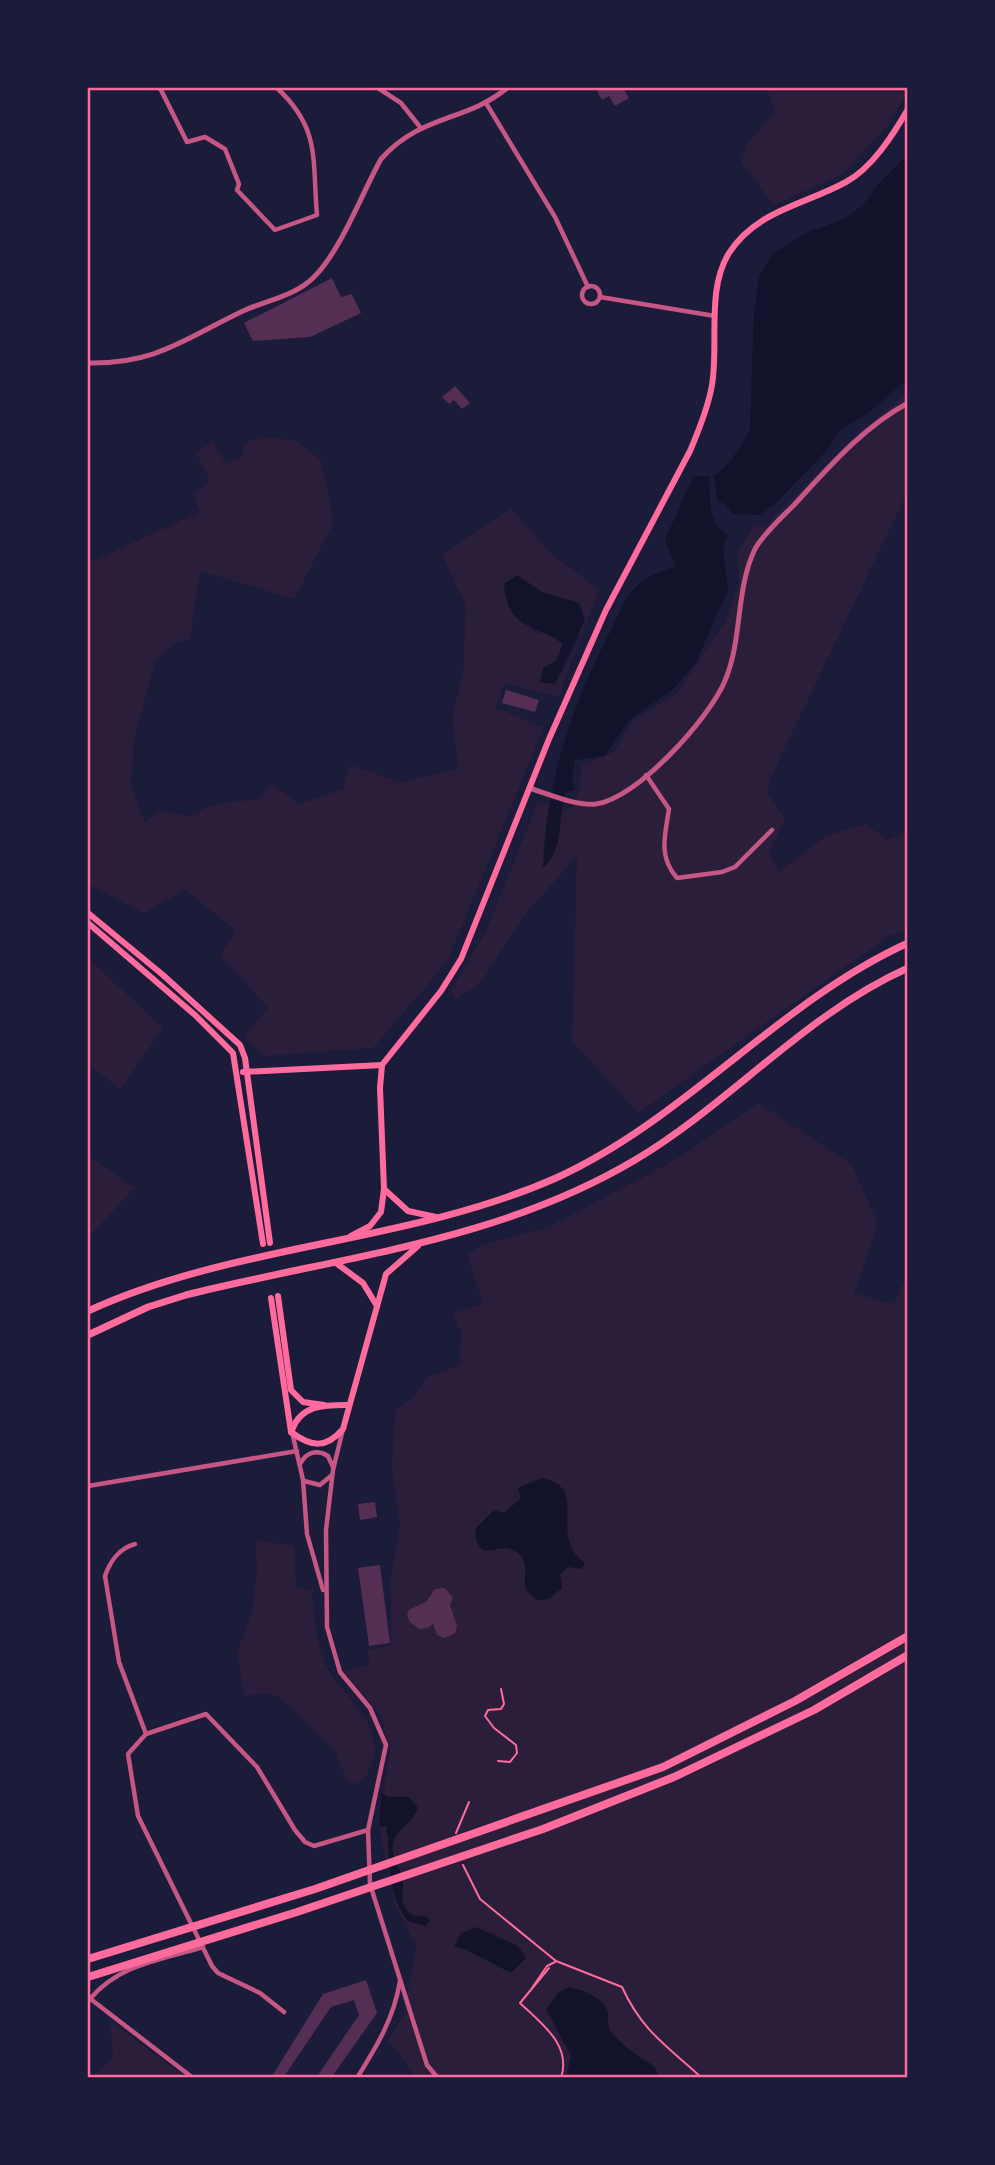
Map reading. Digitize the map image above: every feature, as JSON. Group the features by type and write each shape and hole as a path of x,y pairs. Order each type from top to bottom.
{"highway":[{"path":"88,1959 315,1889 663,1767 795,1701 908,1636"},
{"path":"88,1977 297,1912 543,1829 674,1777 814,1710 908,1655"}],"main road":[{"path":"349,1238 370,1226 381,1212 384,1189 380,1088 382,1065 441,991 461,959 529,788 607,607 691,451 712,386 720,273 731,251 762,218 856,175 881,147 908,109"},
{"path":"88,913 233,1037 243,1051 267,1244 233,1053 222,1039 88,923"},
{"path":"88,1311 172,1280 438,1217 529,1189 610,1150 659,1118 831,987 908,943"},
{"path":"88,1335 148,1307 187,1295 418,1246 485,1227 542,1206 636,1159 685,1125 837,1007 908,968"},
{"path":"238,1072 382,1065"},
{"path":"384,1189 408,1211 438,1217"},
{"path":"349,1405 303,1402 291,1390 274,1297 291,1432 309,1444 320,1445 333,1440 343,1429 386,1274 418,1246"},
{"path":"336,1263 363,1283 377,1306"},
{"path":"291,1432 299,1416 324,1405"}],"street":[{"path":"160,88 187,142 205,137 225,149 240,184 237,190 275,230 317,215 310,132 298,107 277,88"},
{"path":"378,88 401,103 420,128"},
{"path":"88,363 130,361 167,351 244,311 305,285 324,264 381,159 420,128 486,103 507,88"},
{"path":"486,103 555,217 587,286 598,289 600,297"},
{"path":"587,286 582,294 586,301 594,303 600,297"},
{"path":"600,297 716,316"},
{"path":"529,788 597,804 616,795 666,760 700,721 724,682 738,629 746,575 756,547 841,455 889,413 908,403"},
{"path":"646,774 668,809 662,845 671,870 677,878 722,872 735,867 772,830"},
{"path":"325,1598 326,1530 333,1470 343,1429"},
{"path":"291,1432 303,1480 307,1534 325,1598 335,1663 370,1708 386,1745 368,1830 370,1884 427,2065 438,2077"},
{"path":"88,1486 297,1451"},
{"path":"300,1464 307,1454 318,1452 330,1459 333,1470 329,1480 320,1485 303,1480"},
{"path":"135,1544 109,1563 105,1576 119,1662 146,1734"},
{"path":"284,2012 260,1993 218,1973 134,1803 128,1754 146,1734 206,1714 257,1768 305,1842 314,1846 368,1830"},
{"path":"193,2077 89,1998 109,1978 122,1971 203,1947"},
{"path":"357,2077 384,2035 397,2000 400,1977"}],"path":[{"path":"498,1761 510,1762 517,1749 485,1716 488,1710 501,1709 504,1704 500,1689"},
{"path":"455,1836 469,1802"},
{"path":"461,1862 480,1899 556,1961 622,1987 635,2015 648,2031 702,2077"},
{"path":"556,1961 543,1980 532,1988 520,2003 550,2031 558,2043 564,2066 561,2077"}],"shaded area":[{"path":"766,88 907,88 908,91 889,124 843,174 774,205 741,162 747,145 775,111"},
{"path":"907,155 907,379 867,414 841,429 827,450 776,503 759,515 733,514 724,503 717,502 714,476 730,462 750,431 754,312 759,277 772,254 808,232 844,219 863,205 878,184"},
{"path":"907,393 907,493 770,779 768,794 785,819 769,853 779,872 826,836 866,824 887,840 907,831 907,929 890,935 638,1113 572,1041 577,856 523,917 480,984 455,1000 451,991 486,931 538,802 571,810 580,790 581,766 614,752 632,722 677,693 725,622 739,584 738,552 752,528 767,524 856,435"},
{"path":"261,436 297,441 321,460 334,522 294,599 200,571 190,639 173,644 155,662 134,740 131,787 145,822 159,810 188,816 216,804 258,799 272,784 300,804 343,789 350,765 400,782 459,769 452,718 463,674 466,606 442,555 511,508 552,554 599,590 558,697 505,683 495,708 544,727 447,962 373,1048 262,1056 244,1036 268,1008 220,955 236,931 186,890 144,913 88,884 88,563 200,512 193,493 210,481 196,453 213,441 226,464 242,458 243,444","holes":["517,575 542,592 580,636 562,673 556,661 563,644 550,634 534,632"]},
{"path":"714,476 709,477 711,510 716,523 728,535 723,549 728,590 695,664 671,691 629,720 605,756 575,760 572,780 575,790 565,792 557,843 550,861 543,868 555,776 572,717 596,660 619,612 636,587 653,575 675,567 665,540 693,477"},
{"path":"517,575 542,592 579,603 585,620 555,684 540,682 543,668 556,661 563,644 524,624 511,611 504,584"},
{"path":"88,958 163,1028 120,1090 88,1062"},
{"path":"759,1103 851,1164 878,1223 854,1293 894,1304 907,1275 907,2077 416,2077 388,2040 404,2014 416,1946 396,1907 379,1827 390,1749 380,1714 342,1671 369,1665 368,1650 391,1646 391,1579 400,1526 392,1469 395,1411 415,1395 426,1378 460,1365 461,1332 453,1313 483,1304 467,1254 482,1245 548,1227 672,1162"},
{"path":"88,1156 135,1188 88,1237"},
{"path":"541,1478 556,1483 564,1491 569,1539 574,1552 585,1563 582,1569 568,1567 560,1574 562,1588 549,1599 538,1600 526,1589 525,1565 518,1553 504,1548 480,1548 475,1529 494,1510 504,1513 521,1498 518,1488"},
{"path":"256,1540 294,1546 296,1587 311,1590 318,1641 324,1660 337,1683 358,1708 372,1734 375,1749 362,1782 354,1784 346,1780 336,1752 279,1697 268,1693 244,1696 237,1653 252,1612 257,1571"},
{"path":"382,1793 388,1797 409,1797 418,1808 395,1838 393,1849 403,1880 403,1904 412,1914 427,1917 430,1920 426,1926 408,1921 397,1903 390,1873 387,1826 379,1827"},
{"path":"476,1927 518,1946 526,1958 511,1973 465,1949 454,1947 461,1933"},
{"path":"570,1987 594,1996 604,2004 611,2031 628,2049 655,2067 659,2077 566,2077 571,2056 546,2009 558,1993"},
{"path":"110,2021 185,2077 92,2077 113,2058"}],"building":[{"path":"602,88 623,88 629,98 615,106 609,96 602,100 597,91"},
{"path":"332,278 341,297 352,294 361,313 310,337 253,341 244,323"},
{"path":"455,386 470,403 462,409 454,400 449,404 442,397"},
{"path":"506,690 539,700 535,712 502,703"},
{"path":"375,1502 377,1517 360,1520 358,1504"},
{"path":"380,1565 390,1643 369,1646 358,1568"},
{"path":"445,1588 453,1598 450,1605 457,1626 455,1633 445,1638 437,1635 433,1624 419,1629 407,1616 409,1610 427,1601 435,1589"},
{"path":"366,1980 377,2013 331,2078 316,2078 359,2015 354,2000 331,2007 285,2075 287,2078 271,2078 323,1994"}]}
